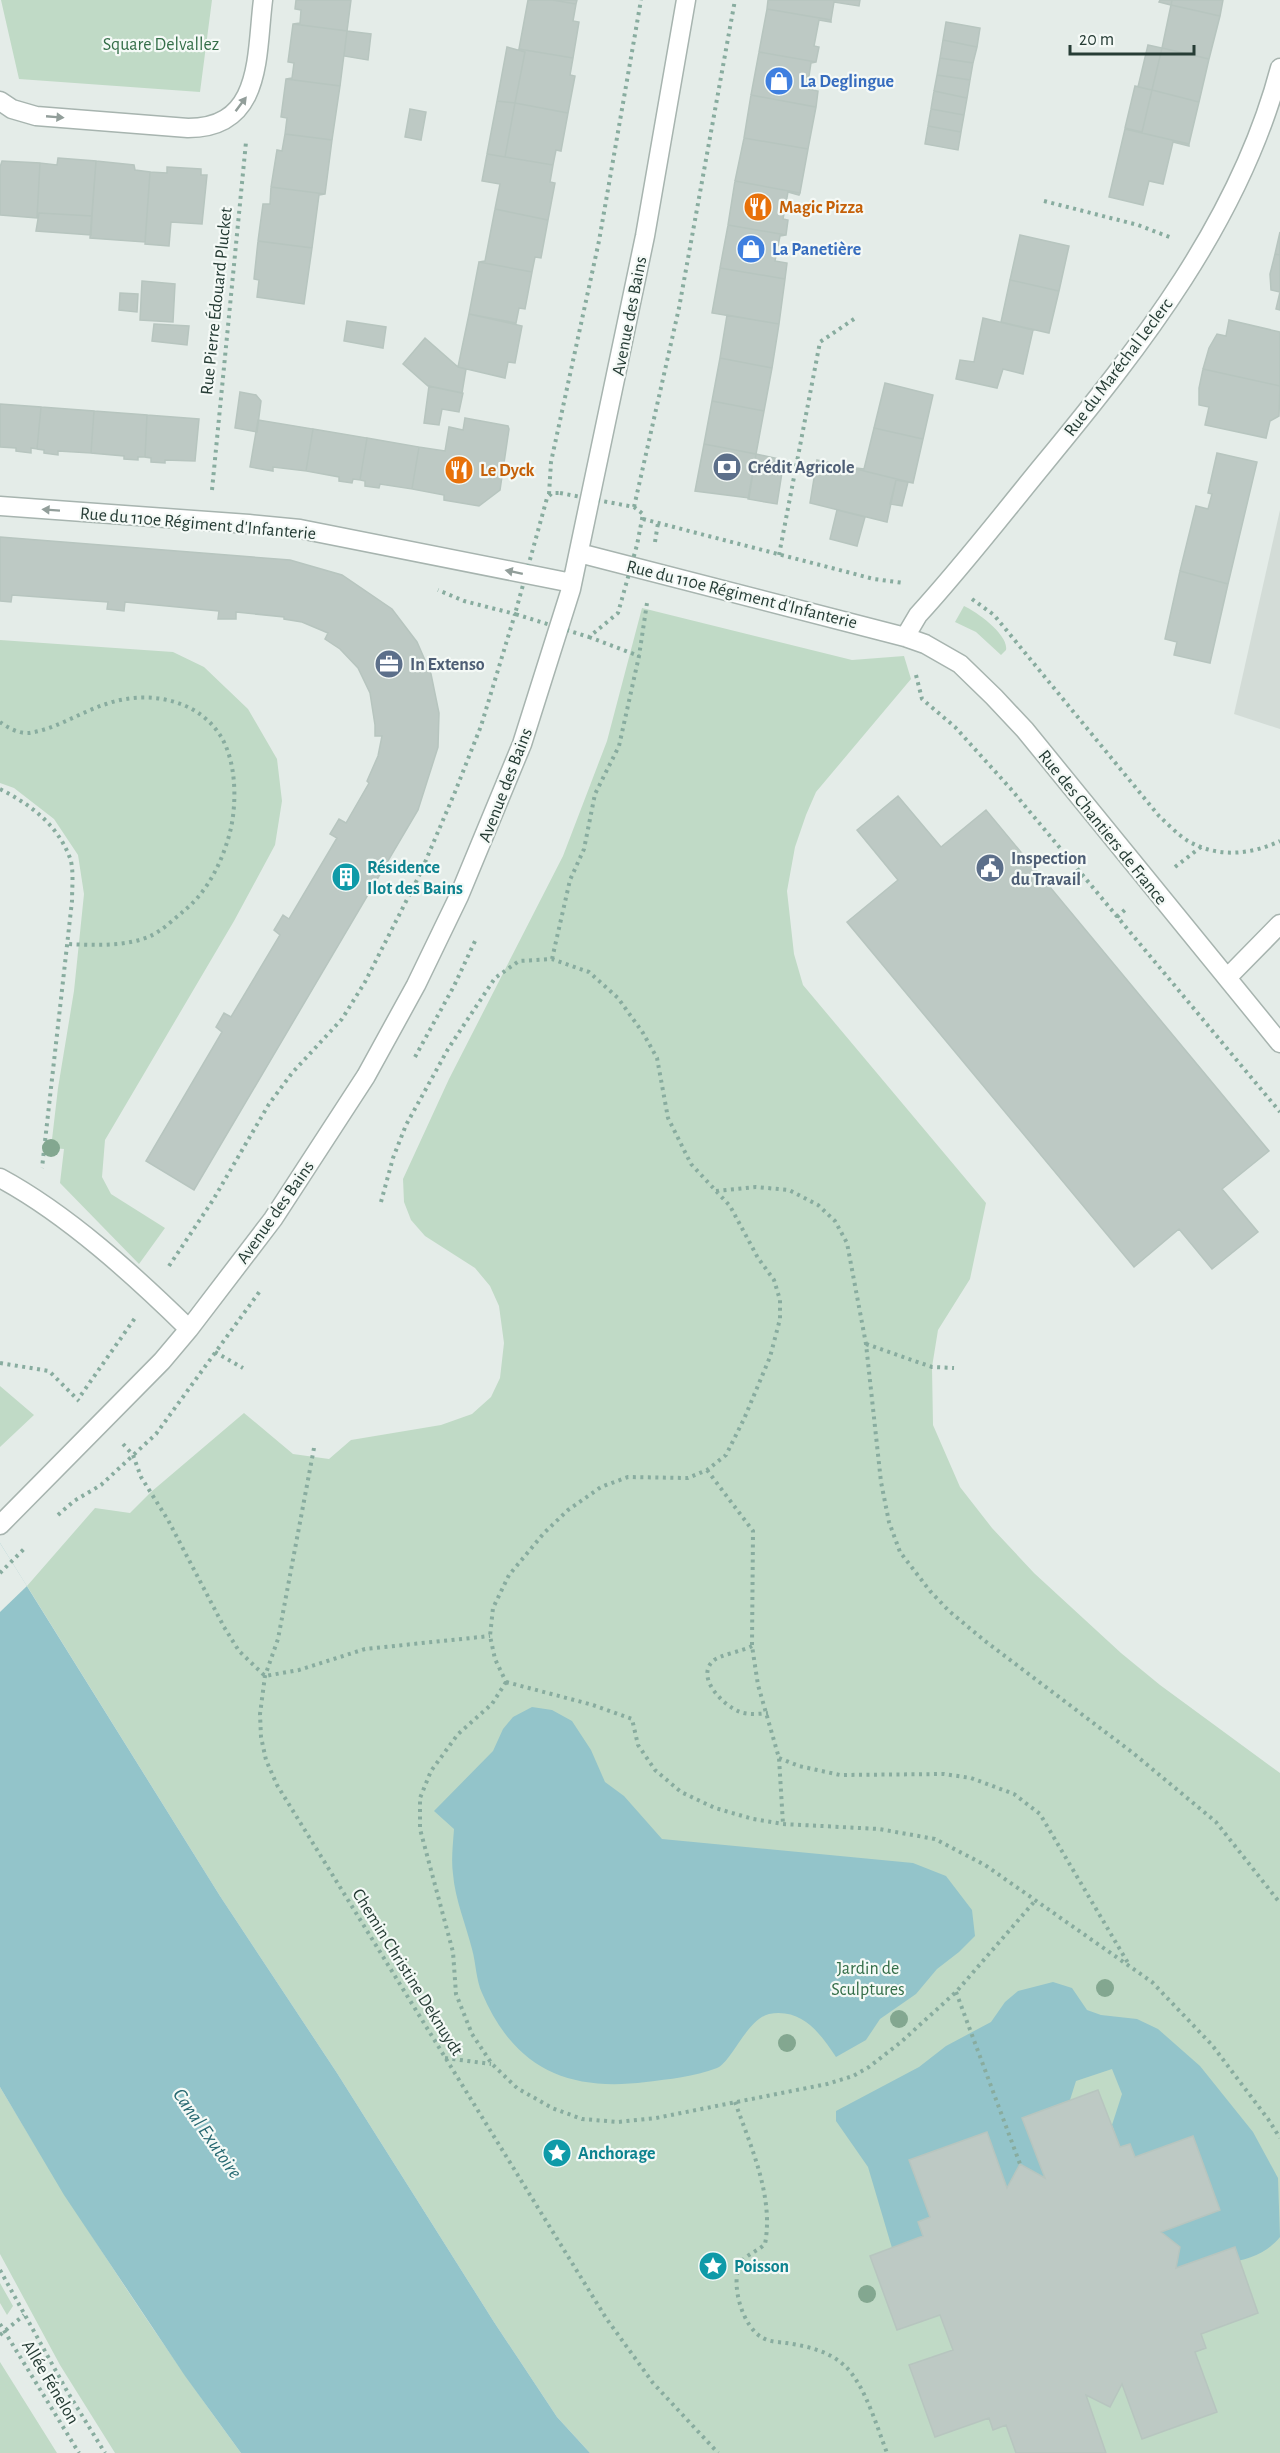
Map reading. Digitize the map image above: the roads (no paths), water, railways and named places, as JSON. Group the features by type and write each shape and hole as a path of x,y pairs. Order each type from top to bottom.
{"street":[{"path":"0,101 12,109 36,116 200,128 212,126 231,116 249,93 263,0"},
{"name":"Avenue des Bains","path":"0,1525 137,1389 189,1329 273,1219 366,1076 411,993 459,896 526,733 572,583 645,236 686,0"},
{"name":"Rue du Maréchal Leclerc","path":"905,637 918,615 1136,350 1200,249 1244,169 1280,68"},
{"name":"Rue du 110e Régiment d'Infanterie","path":"0,506 300,530 572,583"},
{"name":"Rue du 110e Régiment d'Infanterie","path":"579,553 905,637"},
{"name":"Rue des Chantiers de France","path":"905,637 925,644 960,664 1025,730 1280,1043"},
{"path":"1227,978 1280,924"},
{"path":"0,1178 40,1203 152,1292 189,1329"}],"water":[{"name":"Canal Exutoire","path":"0,1543 220,1896 337,2073 494,2322 557,2417 590,2453 241,2453 185,2376 64,2195 0,2087"},
{"path":"532,1707 552,1710 572,1721 591,1750 605,1782 624,1796 662,1839 913,1863 946,1876 972,1910 975,1936 937,1969 916,1994 880,2019 866,2040 836,2057 809,2024 781,2013 769,2014 761,2018 722,2064 699,2074 618,2084 592,2083 568,2078 546,2069 527,2057 510,2040 495,2019 482,1993 454,1883 452,1863 454,1829 434,1811 493,1751 503,1729 513,1717"},
{"path":"1053,1982 1072,1988 1087,2010 1101,2015 1137,2019 1158,2029 1200,2066 1253,2132 1278,2178 1280,2237 1270,2247 1246,2259 1176,2268 1180,2247 1161,2232 1220,2210 1193,2136 1135,2157 1130,2144 1120,2147 1112,2125 1122,2094 1112,2069 1076,2081 1070,2100 1022,2118 1045,2178 1007,2188 987,2132 910,2160 930,2217 918,2222 923,2236 892,2248 868,2167 836,2121 836,2111 919,2067 946,2046 991,2022 1005,2002 1018,1991"}],"place":[{"name":"La Deglingue","path":"779,81"},
{"name":"Magic Pizza","path":"758,207"},
{"name":"La Panetière","path":"751,249"},
{"name":"Crédit Agricole","path":"727,467"},
{"name":"Le Dyck","path":"459,470"},
{"name":"In Extenso","path":"389,664"},
{"name":"Inspection du Travail","path":"990,868"},
{"name":"Résidence Ilot des Bains","path":"346,877"},
{"name":"Anchorage","path":"557,2153"},
{"name":"Poisson","path":"713,2266"}],"park label":[{"name":"Square Delvallez","path":"161,44"},
{"name":"Jardin de Sculptures","path":"868,1978"}]}
